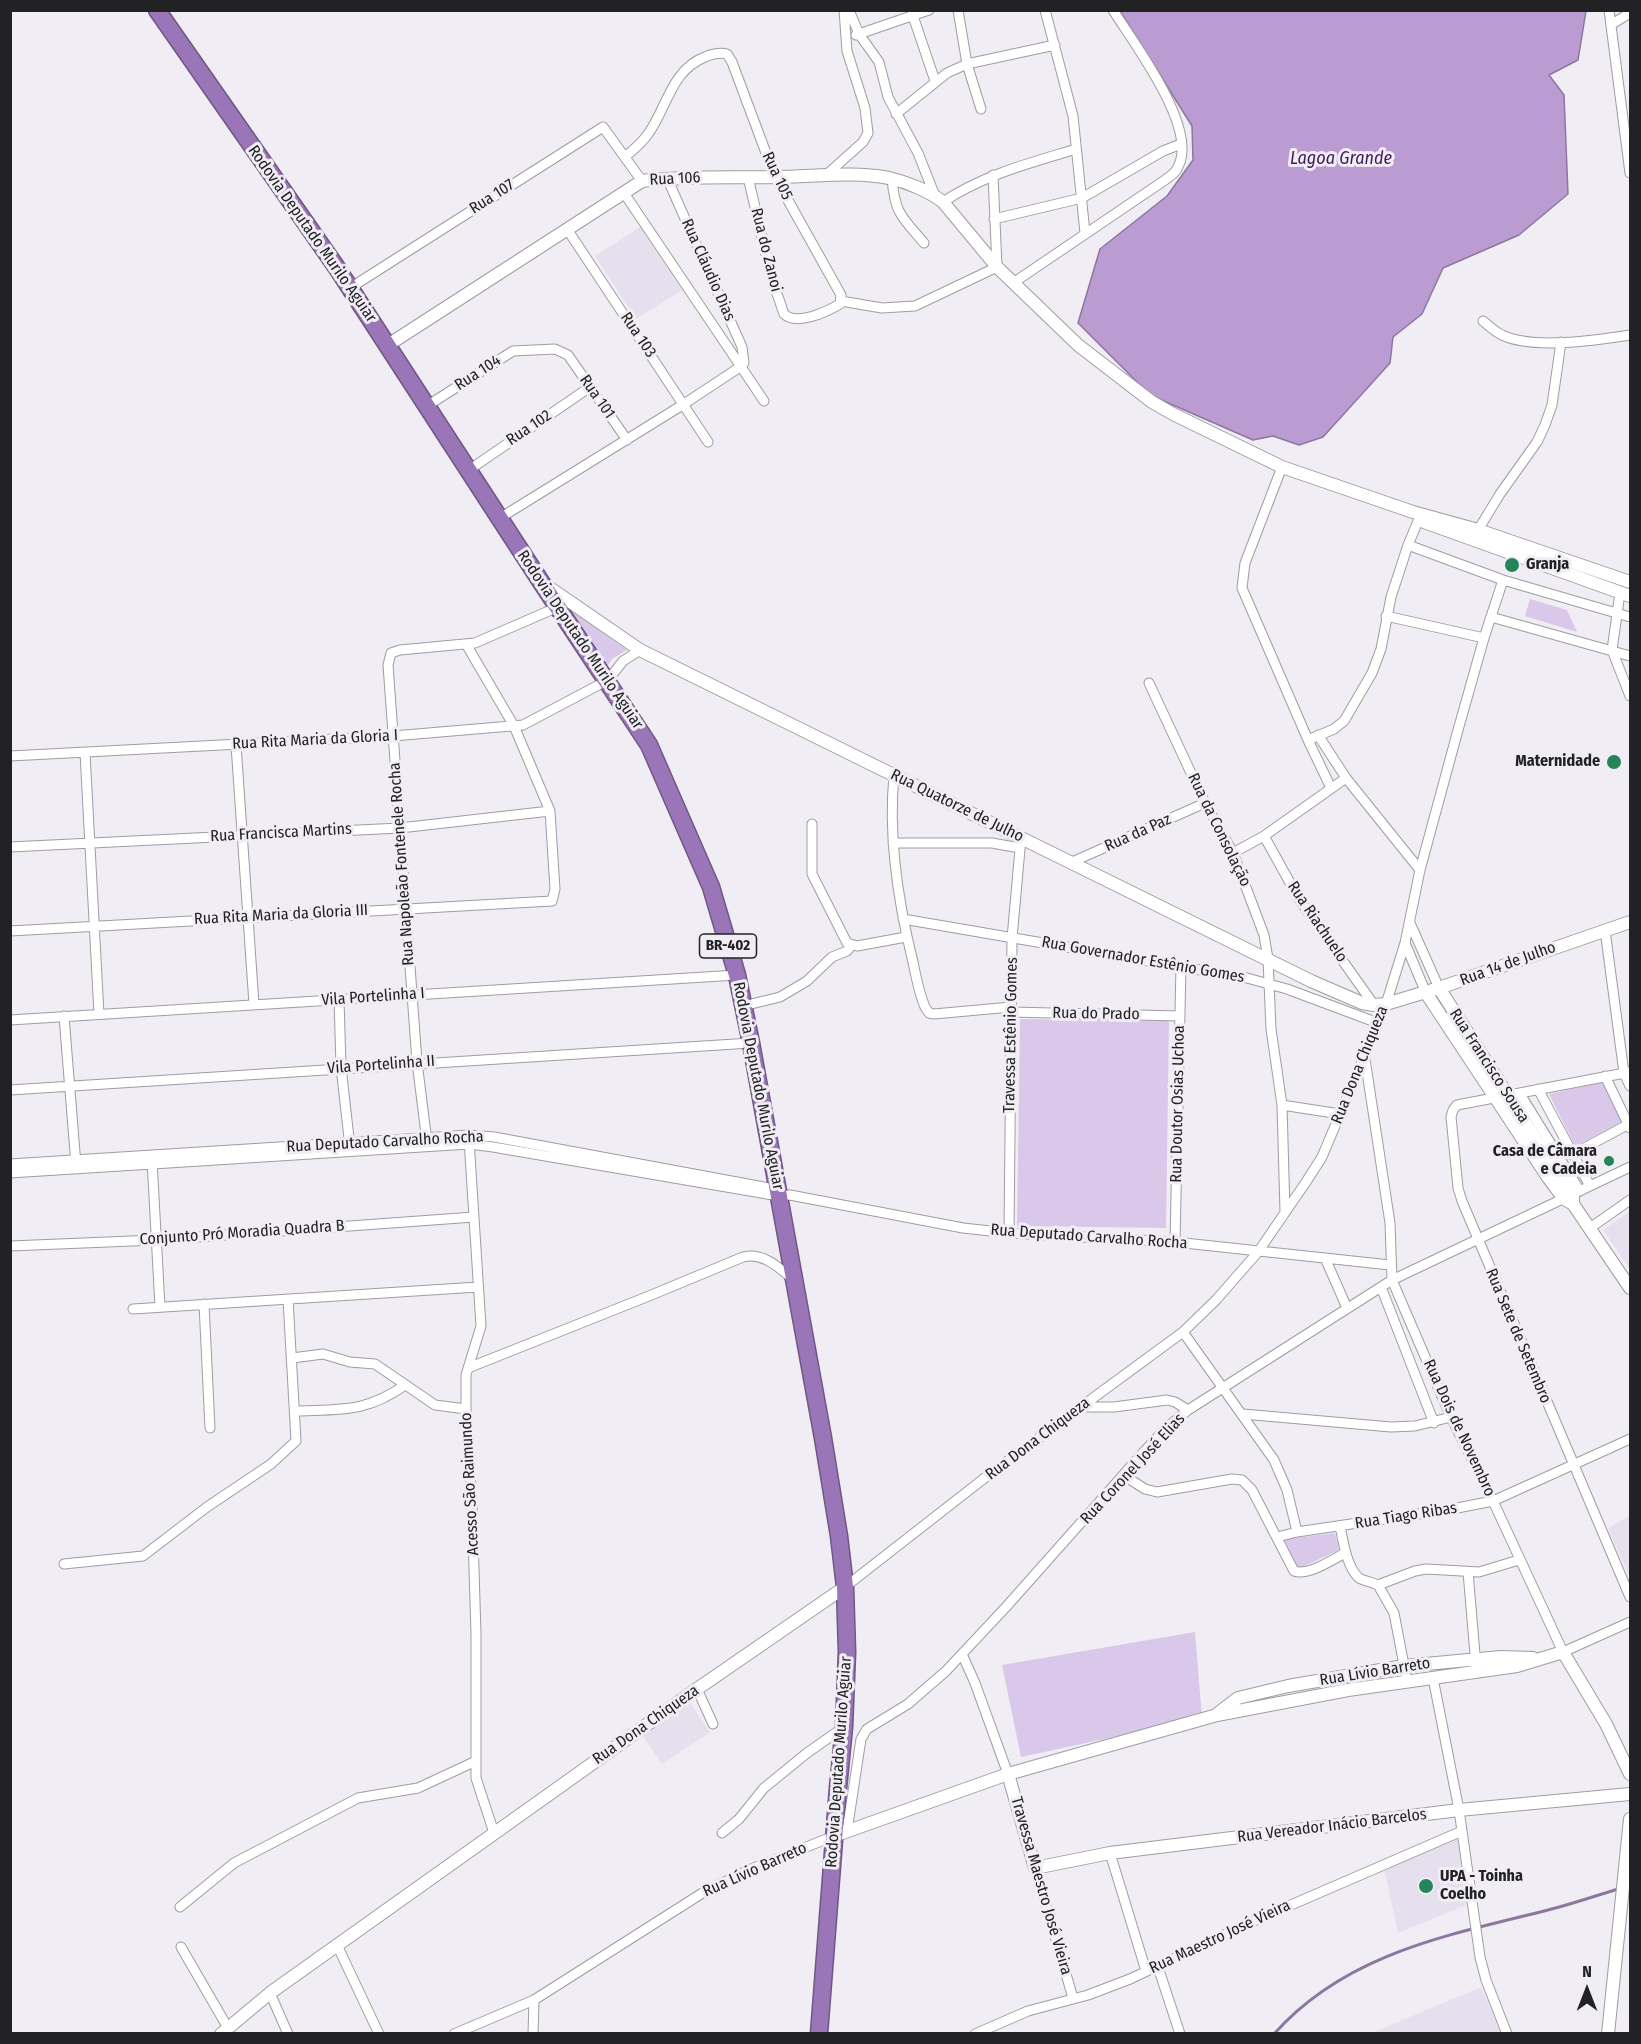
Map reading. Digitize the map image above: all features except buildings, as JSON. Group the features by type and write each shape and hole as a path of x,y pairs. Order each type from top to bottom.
{"highway":[{"name":"Rodovia Deputado Murilo Aguiar","path":"157,10 350,288 541,582 608,680 649,745 711,887 736,975 783,1194 795,1280 839,1536 845,1587 847,1652 840,1834 819,2034"}],"street":[{"path":"825,176 864,142 868,132 865,108 845,38 844,10"},
{"path":"849,10 859,34 879,62 884,87 939,199 997,267 1078,345 1152,402 1282,467 1416,516 1630,582"},
{"path":"845,38 929,10"},
{"path":"958,10 967,64 981,109"},
{"path":"1045,10 1070,101 1085,233"},
{"path":"1013,283 1178,169 1181,144 1176,115 1158,81 1113,10"},
{"path":"1609,10 1630,173"},
{"path":"1612,24 1630,13"},
{"path":"913,16 935,81"},
{"path":"896,114 935,81 967,64 1055,45"},
{"name":"Rua 105","path":"625,157 649,134 672,88 686,68 702,58 724,52 732,62 775,177 841,298"},
{"name":"Rua 107","path":"350,288 603,127 642,181"},
{"path":"993,219 1082,198 1163,151 1181,144"},
{"path":"939,199 993,175 1076,149"},
{"path":"993,175 993,219 997,267"},
{"name":"Rua 106","path":"388,345 642,181 667,178 878,176 892,179 939,199"},
{"name":"Rua do Zanoi","path":"748,177 771,276 784,314 792,319 820,313 836,306 841,298"},
{"name":"Rua Cláudio Dias","path":"667,178 742,347 742,365"},
{"path":"892,179 897,208 924,243"},
{"path":"624,193 742,365 764,401"},
{"name":"Rua 103","path":"567,229 708,442"},
{"path":"841,298 882,308 915,306 997,267"},
{"path":"1483,321 1502,335 1528,341 1581,342 1630,335"},
{"path":"1478,530 1537,442 1545,425 1552,405 1561,342"},
{"name":"Rua 104","path":"427,406 513,351 555,349 568,355"},
{"name":"Rua 101","path":"568,355 627,440"},
{"path":"500,518 684,404 742,365"},
{"name":"Rua 102","path":"468,470 590,387"},
{"path":"1282,467 1245,563 1242,588 1331,788"},
{"path":"1416,516 1478,530 1625,594 1618,614 1612,650 1630,696"},
{"path":"1308,740 1334,729 1344,721 1372,673 1381,649 1386,616 1416,516"},
{"path":"1408,545 1503,580 1630,617"},
{"name":"Rua Dona Chiqueza","path":"225,2031 270,1993 337,1945 697,1689 845,1587 928,1521 1183,1332 1216,1300 1258,1251 1322,1156 1378,1023 1380,1005 1410,923 1420,870 1484,638 1503,580"},
{"name":"Rua Quatorze de Julho","path":"541,582 640,650 894,775 1020,843 1072,862 1349,999 1380,1005"},
{"path":"550,811 514,726 466,644 499,634 558,607"},
{"path":"1386,616 1484,638"},
{"path":"1491,617 1630,656"},
{"name":"Rua Napoleão Fontenele Rocha","path":"427,1142 417,1062 388,665 391,653 400,650 466,644"},
{"name":"Rua Rita Maria da Gloria I","path":"10,756 393,736 523,725 608,680 624,661 640,650"},
{"name":"Rua da Consolação","path":"1149,683 1205,803 1233,853 1246,882 1264,935 1270,984 1271,1029 1282,1105 1285,1212"},
{"path":"1318,735 1346,778 1420,870"},
{"path":"236,745 254,1004"},
{"path":"85,753 99,1014"},
{"path":"743,1006 780,997 807,981 832,957 847,951 851,946 906,937 893,843 894,775"},
{"path":"1233,853 1264,836 1346,778"},
{"name":"Rua da Paz","path":"1072,862 1205,803"},
{"name":"Rua Francisca Martins","path":"10,847 400,828 550,811"},
{"name":"Rua Rita Maria da Gloria III","path":"10,931 248,916 552,901 555,889 550,811"},
{"path":"812,824 812,874 842,937 851,946"},
{"name":"Rua Riachuelo","path":"1264,836 1299,899 1380,1005"},
{"path":"893,843 1020,843"},
{"name":"Travessa Estênio Gomes","path":"1009,1233 1012,938 1020,843"},
{"name":"Rua Governador Estênio Gomes","path":"903,919 1181,966 1270,984 1378,1023"},
{"name":"Rua 14 de Julho","path":"1380,1005 1426,993 1630,922"},
{"name":"Rua Francisco Sousa","path":"1410,923 1469,1047"},
{"path":"1605,930 1630,1086"},
{"name":"Rua do Prado","path":"906,937 922,1000 929,1013 1011,1009 1180,1016"},
{"name":"Rua Francisco Sousa","path":"1404,944 1426,993 1508,1096 1630,1288"},
{"name":"Rua Doutor Osias Uchoa","path":"1175,1242 1181,966"},
{"name":"Vila Portelinha I","path":"10,1020 736,975"},
{"path":"339,999 341,1067 350,1148"},
{"path":"64,1016 76,1166"},
{"name":"Vila Portelinha II","path":"10,1090 417,1062 751,1043"},
{"name":"Rua Dois de Novembro","path":"1364,1058 1390,1223 1392,1280 1450,1418 1493,1501 1563,1652 1606,1724 1630,1774"},
{"name":"Rua Sete de Setembro","path":"1628,1072 1457,1105 1451,1113 1458,1188 1477,1239 1630,1597"},
{"path":"1573,1154 1630,1126 1605,1076"},
{"path":"1538,1089 1590,1186"},
{"name":"Rua Francisco Sousa","path":"1508,1096 1533,1145 1552,1174 1573,1197"},
{"path":"1282,1105 1340,1114"},
{"name":"Rua Deputado Carvalho Rocha","path":"10,1173 152,1160 469,1139 630,1166 963,1228 1009,1233 1175,1242 1390,1265"},
{"name":"Acesso São Raimundo","path":"469,1139 480,1326 466,1375 476,1634 476,1778 494,1833"},
{"path":"152,1160 160,1307"},
{"name":"Rua Deputado Carvalho Rocha","path":"10,1164 76,1166"},
{"name":"Rua Coronel José Elias","path":"840,1834 863,1734 873,1724 908,1704 962,1654 1165,1429 1188,1410 1392,1280 1477,1239 1573,1197 1590,1186 1630,1167"},
{"path":"1590,1228 1630,1200"},
{"name":"Conjunto Pró Moradia Quadra B","path":"10,1246 156,1240 474,1217"},
{"path":"468,1368 743,1257 757,1255 764,1258 795,1280"},
{"path":"1325,1258 1347,1308"},
{"path":"134,1309 478,1287"},
{"path":"1381,1287 1434,1423"},
{"path":"64,1564 143,1556 207,1506 271,1464 296,1441 288,1299"},
{"path":"204,1304 210,1428"},
{"path":"1183,1332 1274,1460 1287,1490 1297,1532"},
{"path":"291,1358 323,1354 350,1362 375,1364 435,1405 466,1409"},
{"path":"295,1411 359,1408 389,1396 405,1385"},
{"path":"1081,1407 1108,1408 1167,1400 1188,1410"},
{"path":"1243,1414 1391,1427 1415,1426 1450,1418"},
{"name":"Rua Tiago Ribas","path":"1277,1537 1493,1501 1630,1439"},
{"path":"1123,1475 1145,1489 1157,1492 1232,1479 1242,1480 1252,1490 1277,1537 1289,1566 1296,1573 1309,1570 1345,1553"},
{"path":"1340,1526 1345,1553 1358,1577 1378,1585 1394,1614 1407,1681"},
{"path":"1378,1585 1404,1574 1426,1569 1479,1572 1520,1560"},
{"path":"1467,1572 1476,1673"},
{"name":"Rua Lívio Barreto","path":"454,2034 534,2000 704,1892 751,1869 840,1834 1008,1774 1216,1715 1289,1700 1517,1666 1563,1652 1630,1622"},
{"path":"962,1654 1008,1774"},
{"name":"Rua Lívio Barreto","path":"1216,1715 1229,1703 1246,1695 1404,1666 1501,1657 1541,1659"},
{"path":"1433,1678 1459,1810 1480,1957 1486,1980 1507,2034"},
{"path":"697,1689 713,1724"},
{"path":"722,1833 739,1819 764,1788 844,1727"},
{"path":"180,1907 234,1863 358,1798 418,1788 476,1761"},
{"name":"Travessa Maestro José Vieira","path":"1008,1774 1073,1998"},
{"name":"Rua Vereador Inácio Barcelos","path":"1035,1868 1110,1853 1459,1810 1630,1794"},
{"path":"1608,2034 1630,1819"},
{"name":"Rua Maestro José Vieira","path":"975,2034 1028,2011 1102,1989 1158,1967 1254,1921 1461,1831"},
{"path":"1110,1853 1146,1971"},
{"path":"337,1945 379,2034"},
{"path":"181,1947 225,2031"},
{"path":"1158,1967 1180,2034"},
{"path":"270,1993 288,2034"},
{"path":"533,2034 534,2000"}],"shaded area":[{"path":"640,227 682,290 636,319 595,256"},
{"path":"1530,599 1567,610 1577,632 1525,616"},
{"path":"567,607 627,650 612,659 607,667"},
{"path":"1020,1019 1169,1021 1166,1228 1017,1226"},
{"path":"1603,1082 1623,1121 1575,1146 1549,1094"},
{"path":"1630,1211 1630,1269 1603,1230"},
{"path":"1630,1515 1630,1578 1608,1529"},
{"path":"1335,1533 1339,1550 1298,1569 1284,1539"},
{"path":"1195,1632 1202,1718 1021,1757 1002,1665"},
{"path":"690,1703 710,1732 662,1764 642,1735"},
{"name":"UPA - Toinha Coelho","path":"1459,1836 1466,1905 1398,1933 1384,1868"},
{"path":"1481,1987 1501,2033 1372,2033"}],"water":[{"name":"Lagoa Grande","path":"1120,11 1586,11 1578,60 1549,75 1564,95 1568,194 1519,235 1443,268 1422,314 1393,337 1390,363 1323,437 1299,445 1273,436 1253,440 1150,395 1078,323 1100,249 1167,196 1193,160 1192,126"}],"waterway":[{"path":"1274,2034 1302,2006 1333,1984 1401,1951 1618,1889"}],"place":[{"name":"Granja","path":"1512,565"},
{"name":"Maternidade","path":"1614,762"},
{"name":"Casa de Câmara e Cadeia","path":"1609,1161"},
{"name":"UPA - Toinha Coelho","path":"1426,1886"}]}
